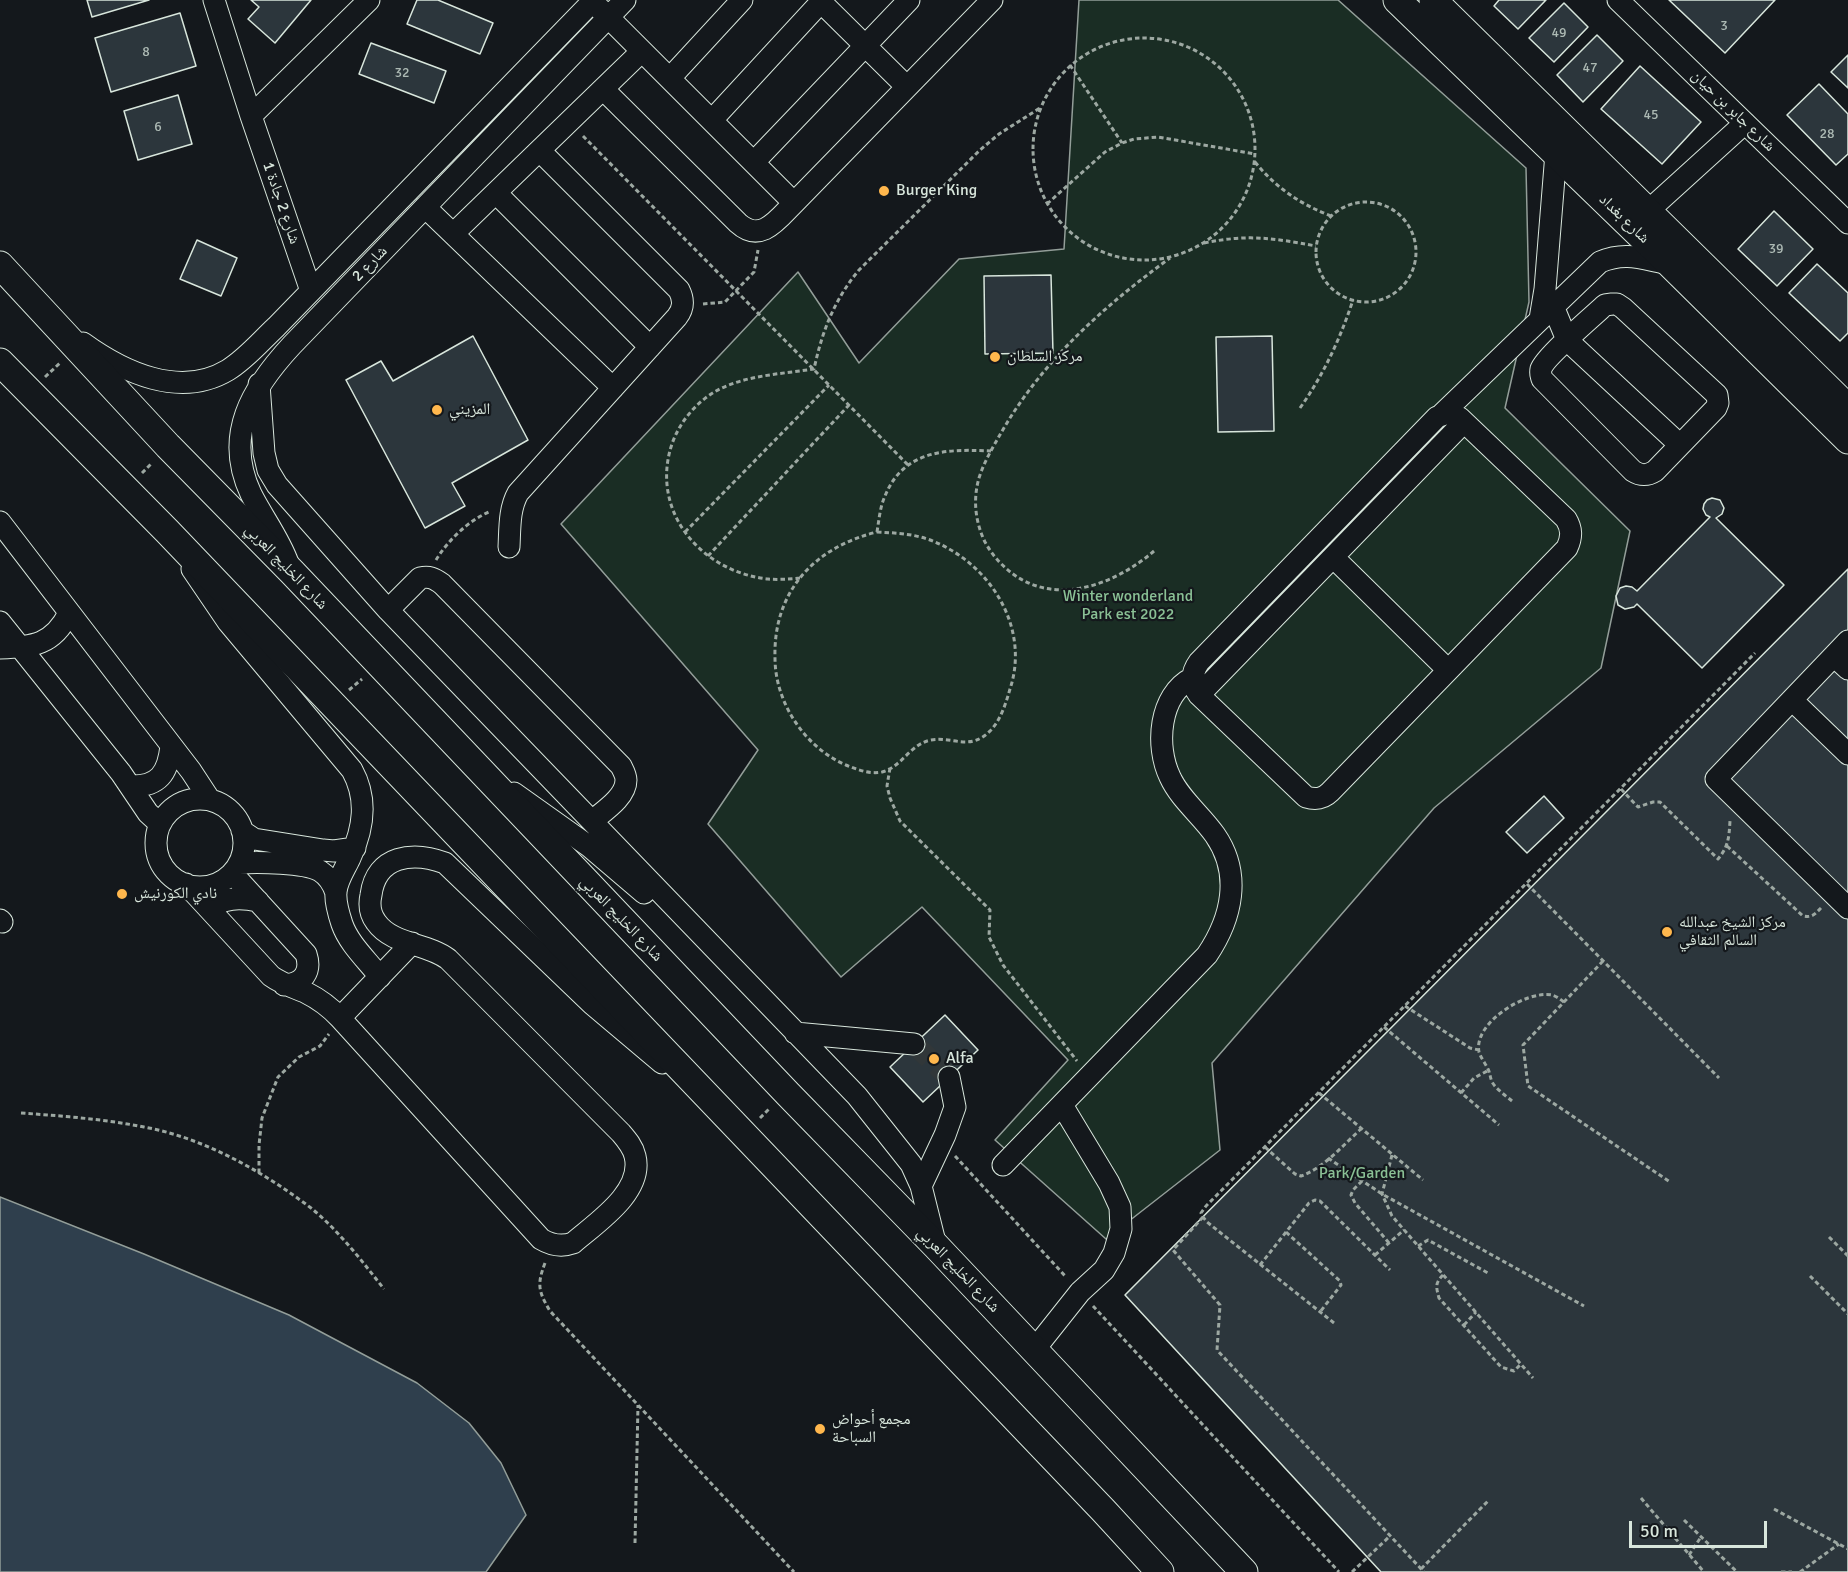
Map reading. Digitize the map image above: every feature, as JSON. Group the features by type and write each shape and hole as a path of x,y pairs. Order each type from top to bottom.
{"main road":[{"name":"شارع بغداد","path":"1397,0 1848,440"},
{"name":"شارع بغداد","path":"1433,0 1848,408"},
{"name":"شارع الخليج العربي","path":"0,265 168,446 380,664 1244,1572"},
{"path":"0,362 333,704 1160,1572"}],"street":[{"name":"شارع 2 جادة 1","path":"214,0 251,116 316,285"},
{"path":"251,116 369,0"},
{"name":"شارع 2","path":"292,572 278,539 252,495 242,467 240,438 242,424 259,384 273,365 625,0"},
{"path":"670,78 742,0"},
{"path":"754,162 909,0"},
{"path":"603,89 743,227 748,230 761,231 770,227 794,203 992,0"},
{"name":"شارع جابر بن حيان","path":"1618,0 1848,223"},
{"path":"593,1 794,203"},
{"name":"شارع 2","path":"46,315 105,359 126,370 164,381 197,381 214,377 228,369 316,285 593,1"},
{"path":"712,120 820,1 907,87"},
{"path":"453,234 642,51"},
{"path":"1648,211 1745,123"},
{"path":"509,546 513,502 518,493 677,317 683,307 679,290 540,151"},
{"path":"1556,153 1545,289 1546,313 1567,340 1680,445"},
{"path":"496,193 650,347"},
{"path":"425,207 613,388"},
{"path":"1195,686 1196,667 1199,662 1437,417 1600,262 1624,255 1670,264"},
{"path":"316,285 339,296"},
{"path":"1617,304 1717,395 1716,408 1655,471 1643,475 1633,471 1542,379 1541,368 1567,340 1605,305 1617,304"},
{"path":"259,384 264,453 268,470 277,485 388,610 857,1096 911,1164 921,1186 936,1246"},
{"path":"1003,1165 1207,955 1219,937 1227,917 1231,897 1230,875 1225,855 1215,836 1169,776 1164,759 1162,742 1167,709 1173,693 1182,683 1195,686 1302,795 1316,799 1326,796 1567,548 1571,533 1566,519 1464,422 1454,415 1442,414"},
{"path":"1195,686 1333,557 1464,422"},
{"path":"0,522 191,771 210,800"},
{"path":"167,531 228,622 352,770 359,782 363,807 362,820 355,848 342,874 336,893"},
{"path":"1333,557 1448,670"},
{"path":"388,610 420,578 433,578 442,584 621,766 626,778 624,788 619,797 592,821"},
{"path":"10,647 30,646 50,638 58,631 69,613"},
{"path":"0,622 10,647 130,786 148,813 160,824"},
{"path":"1841,901 1716,779 1792,700 1843,656"},
{"path":"1792,700 1848,754"},
{"path":"130,786 148,785 162,775 170,759 171,746"},
{"path":"477,768 590,847 733,969"},
{"path":"210,800 221,804 238,820 244,842 243,853 235,868 222,880 210,885 186,884 173,877 163,866 157,853 156,838 160,824 175,806 186,801 210,800"},
{"path":"242,831 254,839 323,850 355,848"},
{"path":"186,884 271,976 284,985 303,991 319,1000 340,1017 541,1239 552,1244 573,1243 626,1194 633,1183 636,1167 631,1145 448,959 434,951 388,934 375,921 371,912 371,889 381,869 400,858 422,857 445,863 592,1004 717,1108"},
{"path":"235,868 259,862 312,867 320,871 327,877 336,893 339,912 349,939 380,977"},
{"path":"235,868 258,901 306,954 309,963 304,977 299,982 284,985"},
{"path":"208,908 225,900 258,901"},
{"path":"340,1017 412,943"},
{"path":"795,1033 914,1044"},
{"path":"921,1186 955,1107 949,1077"},
{"path":"1035,1350 1080,1292 1104,1270 1114,1253 1121,1229 1120,1207 1109,1183 1062,1105"}],"path":[{"path":"1173,256 1141,260 1125,258 1109,254 1080,240 1047,204 1035,173 1033,157 1035,124 1047,93 1070,65 1094,49 1110,42 1159,38 1191,48 1218,66 1239,91 1252,121 1256,154 1252,178 1238,209 1216,234 1202,244"},
{"path":"1070,65 1122,143"},
{"path":"814,369 819,343 831,312 843,290 859,270 980,150 999,134 1040,108"},
{"path":"583,136 908,465"},
{"path":"1047,204 1096,158 1122,143 1158,137 1256,154"},
{"path":"1255,162 1264,173 1289,194 1331,216"},
{"path":"1374,202 1404,219 1415,240 1415,263 1411,273 1396,291 1376,301 1353,300 1332,289 1320,269 1317,258 1319,235 1331,216 1351,204 1374,202"},
{"path":"683,307 725,302 754,272 761,231"},
{"path":"1154,550 1142,561 1113,578 1080,588 1048,589 1018,578 991,553 977,520 976,492 979,478 991,451 1011,415 1028,391 1069,343 1120,296 1173,256 1202,244 1240,237 1258,237 1317,246"},
{"path":"1300,408 1329,360 1353,300"},
{"path":"30,391 77,347"},
{"path":"800,578 767,579 752,576 721,564 708,556 684,532 676,518 670,503 667,471 669,455 681,425 702,401 730,384 814,369"},
{"path":"684,532 829,385"},
{"path":"708,556 849,405"},
{"path":"126,489 168,446"},
{"path":"877,532 885,496 908,465 927,455 948,450 991,451"},
{"path":"426,577 441,551 475,518 513,502"},
{"path":"877,532 897,533 925,539 952,550 982,574 1004,606 1016,643 1017,663 1006,704 991,729 978,739 956,742 939,739 920,744 882,772 864,772 830,756 803,732 792,717 784,700 775,665 774,646 782,610 800,578 826,553 842,543 877,532"},
{"path":"1334,1323 1203,1217 1201,1213 1755,653"},
{"path":"333,704 380,664"},
{"path":"890,768 888,792 900,820 990,910 989,937 1003,965 1081,1066"},
{"path":"1621,789 1638,807 1659,802 1718,859 1727,846 1730,822 1744,807"},
{"path":"1727,846 1803,915 1809,917 1815,915 1841,901"},
{"path":"1527,884 1719,1078"},
{"path":"1603,961 1523,1045 1528,1086 1670,1182"},
{"path":"1512,1101 1493,1083 1479,1050 1481,1039 1498,1013 1517,1003 1538,995 1552,995 1564,1002"},
{"path":"1405,1006 1470,1048 1479,1050"},
{"path":"259,1173 262,1118 278,1077 299,1057 320,1046 340,1017"},
{"path":"1384,1027 1498,1125"},
{"path":"1461,1093 1474,1078 1489,1070"},
{"path":"1319,1093 1423,1180"},
{"path":"742,1133 788,1094"},
{"path":"21,1113 145,1127 202,1143 259,1173 312,1209 352,1249 384,1290"},
{"path":"1265,1147 1295,1174 1301,1176 1328,1158 1362,1129"},
{"path":"941,1142 1339,1572"},
{"path":"1392,1155 1382,1194 1392,1216 1533,1378"},
{"path":"1328,1158 1382,1194 1584,1306"},
{"path":"1362,1181 1351,1195 1355,1203 1389,1243"},
{"path":"1260,1264 1309,1203 1315,1200 1320,1201 1390,1270"},
{"path":"1203,1217 1173,1250 1220,1305 1217,1350 1423,1571 1488,1501"},
{"path":"1375,1255 1404,1230"},
{"path":"1286,1232 1340,1281 1341,1285 1320,1312"},
{"path":"1829,1237 1848,1256"},
{"path":"1418,1246 1428,1240 1488,1273"},
{"path":"552,1244 539,1280 540,1296 550,1311 794,1572"},
{"path":"1443,1275 1437,1281 1436,1288 1440,1298 1501,1367 1514,1371 1521,1364"},
{"path":"1810,1276 1848,1314"},
{"path":"1464,1325 1476,1312"},
{"path":"635,1543 638,1405"},
{"path":"1641,1498 1704,1572"},
{"path":"1773,1509 1848,1549"},
{"path":"1684,1520 1737,1572"},
{"path":"1352,1572 1390,1536"},
{"path":"1689,1555 1701,1537"},
{"path":"1800,1572 1839,1544"},
{"path":"1781,1572 1792,1572"}],"green space":[{"name":"Winter wonderland Park est 2022","path":"1079,0 1338,0 1526,168 1529,302 1505,408 1630,531 1601,668 1434,808 1212,1063 1220,1150 1106,1239 995,1140 1068,1060 922,907 841,977 708,824 758,750 561,524 798,272 859,363 959,259 1064,249"}],"water":[{"path":"0,1197 289,1315 417,1383 469,1423 501,1463 526,1515 486,1572 0,1572"}],"building":[{"path":"87,0 149,0 92,17"},
{"path":"251,0 311,0 275,43 248,19 259,7"},
{"path":"417,0 438,0 493,23 480,54 407,24"},
{"path":"1499,0 1546,0 1518,29 1494,6"},
{"path":"1669,0 1775,0 1725,53"},
{"path":"1564,3 1588,27 1554,62 1529,38"},
{"path":"180,13 196,66 111,92 95,38"},
{"path":"1597,35 1623,61 1583,102 1557,75"},
{"path":"371,43 446,71 434,103 359,74"},
{"path":"1848,55 1848,88 1831,72"},
{"path":"1640,66 1701,122 1662,164 1601,109"},
{"path":"1819,84 1848,114 1848,154 1836,165 1787,115"},
{"path":"178,95 192,144 138,160 124,111"},
{"path":"1774,211 1813,249 1777,286 1738,249"},
{"path":"197,240 237,258 221,296 180,279"},
{"path":"1817,264 1848,293 1848,333 1840,341 1789,293"},
{"path":"1051,275 1053,353 985,354 984,276"},
{"name":"المزيني","path":"473,336 528,440 452,483 465,506 425,528 346,380 381,361 393,381"},
{"path":"1272,336 1274,431 1218,432 1216,337"},
{"path":"1712,498 1720,500 1724,508 1722,514 1716,518 1784,585 1702,668 1637,604 1625,609 1618,605 1616,596 1620,588 1626,586 1637,591 1710,517 1703,509 1707,500"},
{"name":"مركز الشيخ عبدالله السالم الثقافي","path":"1848,569 1848,1572 1381,1572 1125,1295"},
{"path":"1544,796 1564,818 1527,853 1506,832"},
{"name":"Alfa","path":"945,1015 978,1050 923,1102 890,1067"}],"tunnel":[{"path":"914,1044 949,1077"}],"place":[{"name":"Burger King","path":"884,191"},
{"name":"مركز السلطان","path":"995,357"},
{"name":"المزيني","path":"437,410"},
{"name":"نادي الكورنيش","path":"122,894"},
{"name":"مركز الشيخ عبدالله السالم الثقافي","path":"1667,932"},
{"name":"Alfa","path":"934,1059"},
{"name":"مجمع أحواض السباحة","path":"820,1429"}],"park label":[{"name":"Park/Garden","path":"1362,1174"}]}
